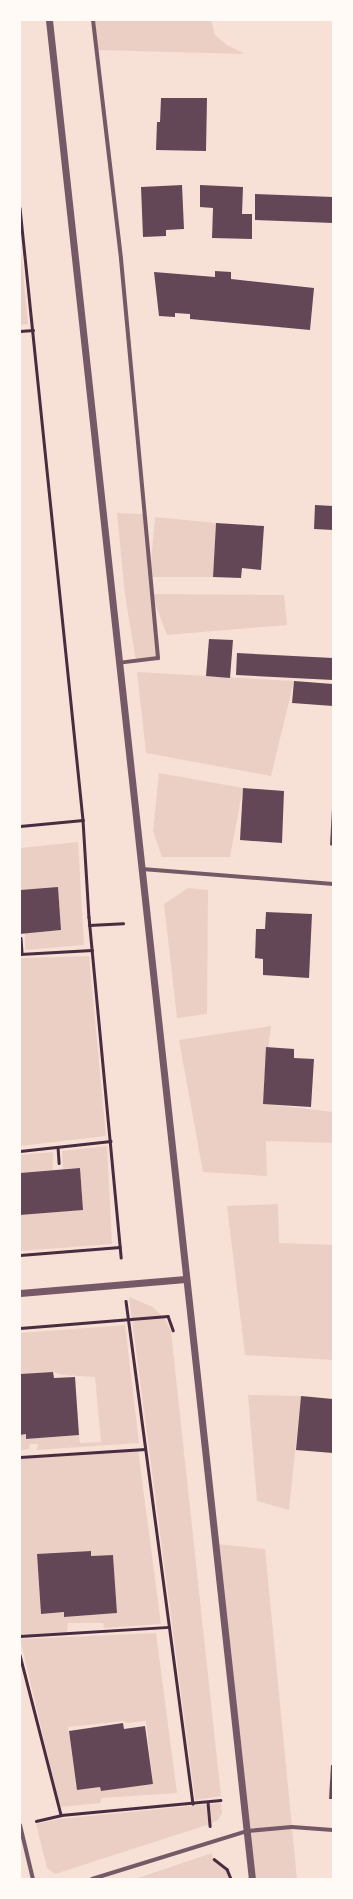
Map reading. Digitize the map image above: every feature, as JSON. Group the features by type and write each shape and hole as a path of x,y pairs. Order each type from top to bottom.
{"street":[{"path":"49,20 120,663 185,1279 252,1879"},
{"path":"93,20 121,259 158,658 120,663"},
{"path":"142,869 333,884"},
{"path":"20,1293 185,1279"},
{"path":"20,1825 33,1879"},
{"path":"92,1879 247,1831 292,1827 333,1830"}],"path":[{"path":"20,208 83,820 89,925 121,1258"},
{"path":"20,331 33,330"},
{"path":"20,826 83,820"},
{"path":"89,925 123,923"},
{"path":"21,938 21,954 92,950"},
{"path":"20,1151 110,1141"},
{"path":"58,1147 59,1163"},
{"path":"20,1255 120,1247"},
{"path":"125,1295 193,1804"},
{"path":"20,1328 168,1316 173,1331 191,1329"},
{"path":"20,1457 145,1449"},
{"path":"20,1636 169,1627"},
{"path":"20,1655 61,1815"},
{"path":"34,1821 61,1815 193,1804 220,1800"}],"shaded area":[{"path":"93,20 211,20 215,35 227,45 245,54 97,50"},
{"path":"20,242 28,324 20,325"},
{"path":"117,513 143,514 150,574 155,517 216,523 213,577 150,577 152,594 284,595 287,625 167,635 152,596 158,658 136,661 125,595"},
{"path":"137,672 294,681 271,776 146,753"},
{"path":"159,773 243,788 230,857 162,857 153,831"},
{"path":"78,842 84,945 25,950 25,934 61,930 58,888 20,890 20,848"},
{"path":"188,888 208,890 207,1014 177,1018 164,904"},
{"path":"89,956 106,1136 20,1146 20,958"},
{"path":"271,1026 264,1081 265,1104 333,1112 333,1143 266,1141 267,1176 203,1172 179,1040"},
{"path":"107,1146 112,1244 20,1251 20,1215 83,1210 80,1168 63,1169 62,1151"},
{"path":"53,1152 53,1170 20,1173 20,1155"},
{"path":"278,1204 279,1243 333,1245 333,1360 245,1355 227,1206"},
{"path":"129,1297 153,1307 165,1319 171,1331 221,1796 195,1800"},
{"path":"125,1325 139,1443 37,1450 38,1444 30,1444 29,1449 20,1450 20,1435 26,1434 27,1439 79,1435 80,1443 101,1442 95,1377 63,1375 53,1372 20,1374 20,1333"},
{"path":"248,1395 301,1396 289,1510 257,1501"},
{"path":"138,1449 161,1624 104,1628 103,1623 68,1623 67,1633 20,1636 20,1457","holes":["91,1551 91,1556 113,1555 117,1613 64,1617 64,1612 41,1614 37,1555"]},
{"path":"216,1544 265,1549 297,1879 252,1879"},
{"path":"156,1633 177,1793 102,1798 100,1803 60,1807 20,1639","holes":["124,1721 125,1723 146,1721 153,1784 101,1791 100,1787 77,1789 68,1727"]},
{"path":"221,1803 222,1813 218,1820 210,1824 55,1874 47,1868 36,1824 59,1819"},
{"path":"212,1853 213,1858 227,1869 231,1879 135,1879"}],"building":[{"path":"161,98 207,98 206,151 156,150 157,122 160,122"},
{"path":"182,185 184,229 166,230 166,236 143,237 141,187"},
{"path":"200,185 243,187 242,214 252,214 252,239 212,238 213,208 200,207"},
{"path":"255,194 333,197 333,223 255,220"},
{"path":"215,271 231,272 231,279 314,288 310,330 190,319 190,314 175,313 175,317 159,316 154,272 215,277"},
{"path":"315,505 333,506 333,530 314,529"},
{"path":"216,523 264,526 261,570 242,568 241,578 213,577"},
{"path":"209,639 233,640 230,678 206,676"},
{"path":"237,653 333,658 333,680 236,675"},
{"path":"294,681 333,684 333,706 292,703"},
{"path":"243,788 284,791 282,843 240,840"},
{"path":"333,809 333,846 330,845"},
{"path":"58,887 61,930 20,934 20,890"},
{"path":"266,912 312,914 309,978 263,975 263,959 255,958 256,929 265,929"},
{"path":"266,1047 294,1049 294,1058 314,1059 311,1107 263,1104"},
{"path":"80,1168 83,1210 20,1215 20,1173"},
{"path":"53,1372 54,1378 75,1377 79,1435 26,1439 26,1434 20,1435 20,1374"},
{"path":"301,1396 333,1399 333,1453 296,1450"},
{"path":"91,1551 91,1556 113,1555 117,1613 64,1617 64,1612 41,1614 37,1554"},
{"path":"123,1723 124,1729 145,1726 153,1784 101,1791 100,1787 77,1790 69,1731"},
{"path":"331,1765 333,1765 333,1799 329,1799"}]}
